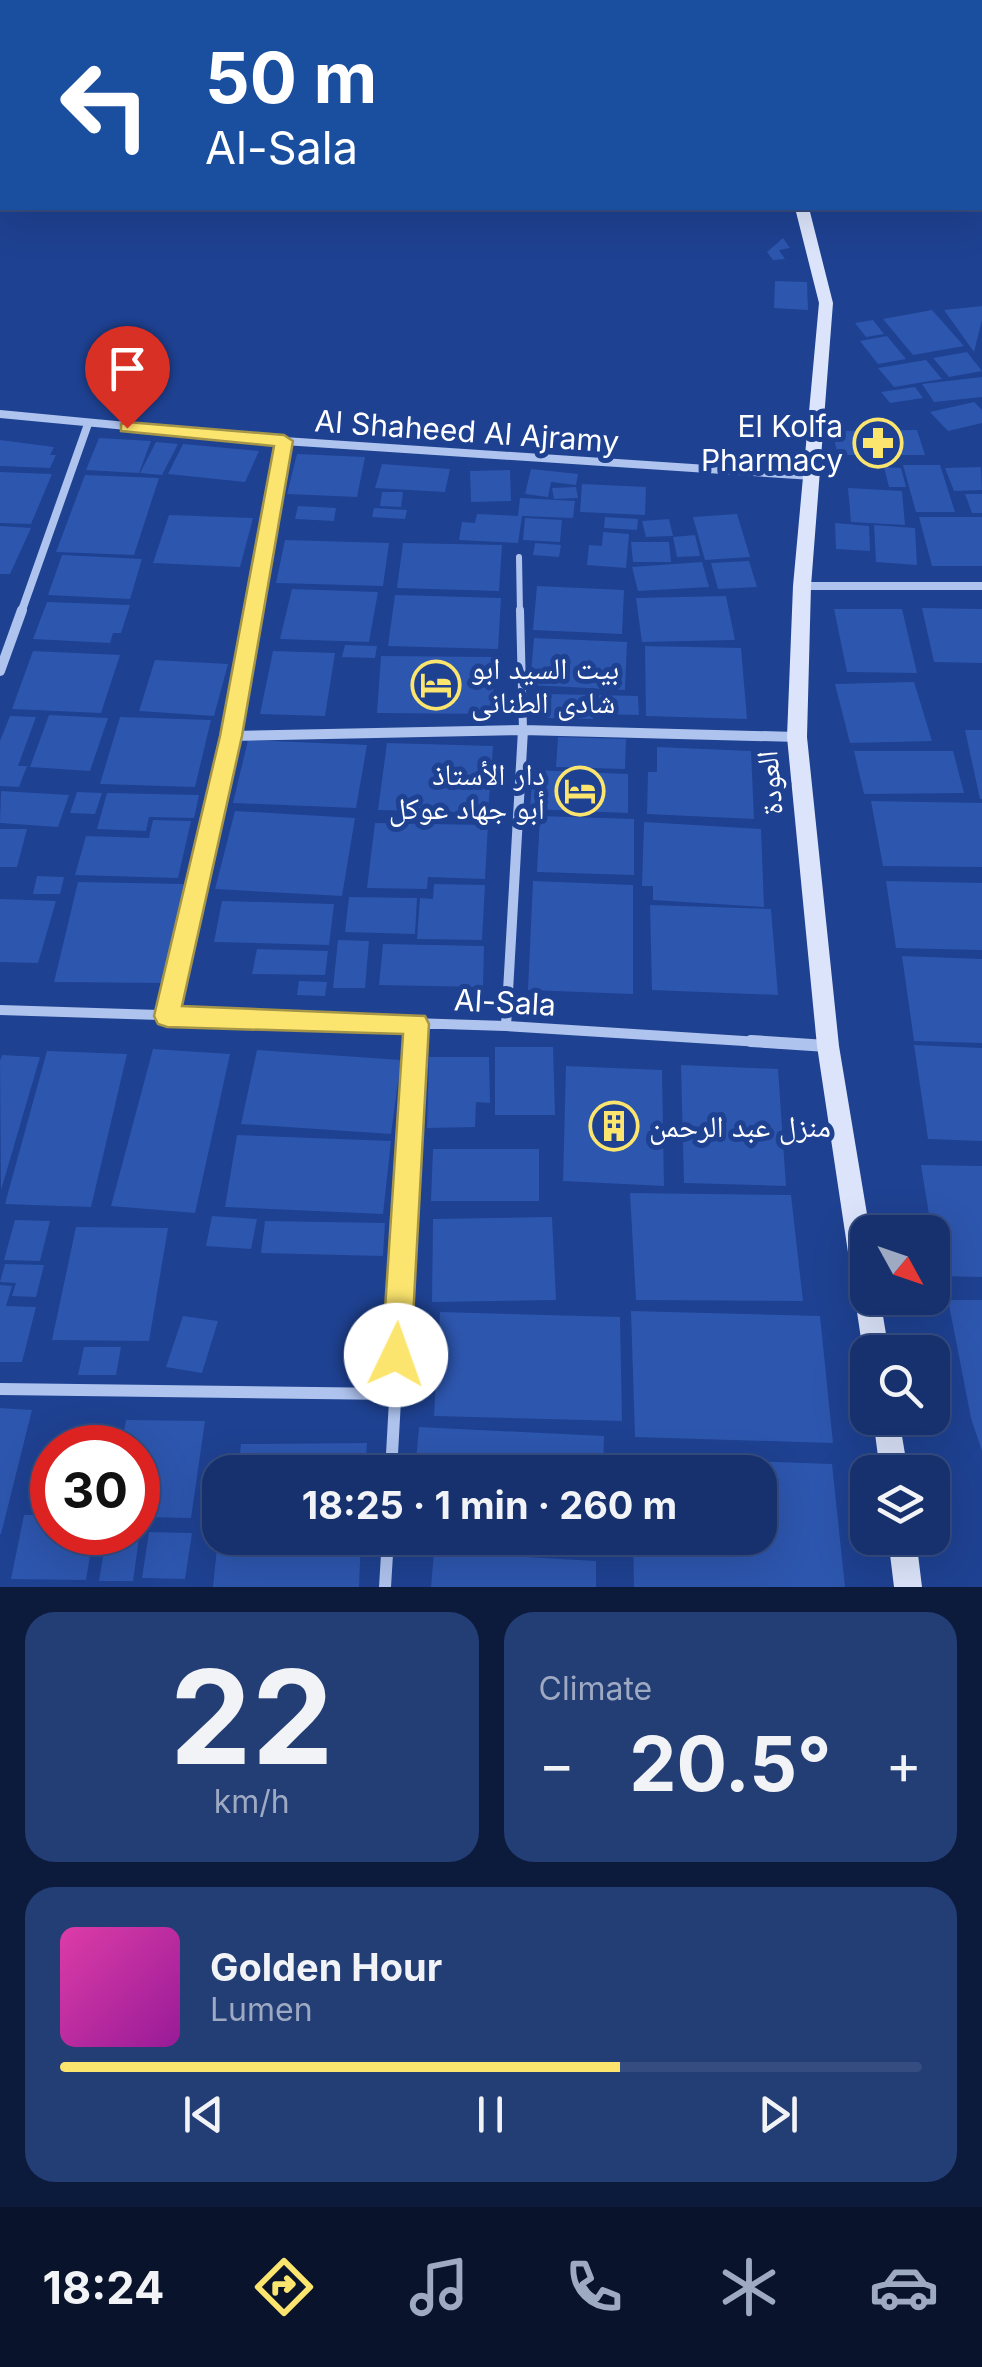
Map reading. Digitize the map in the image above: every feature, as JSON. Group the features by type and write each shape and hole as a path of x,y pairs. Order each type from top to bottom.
{"main road":[{"name":"العودة","path":"803,210 826,303 802,586 797,737 828,1046 873,1335"},
{"path":"904,1555 908,1587"}],"street":[{"name":"Al Shaheed Al Ajramy","path":"0,414 284,441 812,476"},
{"path":"0,671 88,424"},
{"path":"167,1016 231,736 284,441"},
{"path":"802,586 982,586"},
{"path":"231,736 523,730 797,737"},
{"path":"506,1026 523,730"},
{"name":"Al-Sala","path":"0,1010 506,1026 828,1046"},
{"path":"392,1455 416,1024"},
{"path":"0,1389 394,1394"},
{"path":"386,1587 387,1555"}],"lane":[{"path":"519,557 523,730"}],"building":[{"path":"783,238 790,248 779,250 785,259 773,260 767,252"},
{"path":"775,281 807,282 808,310 774,308"},
{"path":"982,306 982,320 974,352 944,310"},
{"path":"932,310 964,346 913,355 883,319"},
{"path":"873,320 884,334 866,337 855,323"},
{"path":"887,336 906,359 878,364 860,341"},
{"path":"967,352 982,371 949,377 933,358"},
{"path":"926,360 942,379 894,387 878,368"},
{"path":"982,377 982,397 934,402 922,384"},
{"path":"915,387 923,398 890,403 881,392"},
{"path":"974,402 982,410 982,423 948,431 930,412"},
{"name":"El Kolfa Pharmacy","path":"917,430 925,455 838,455 832,431"},
{"path":"99,438 151,441 139,473 86,470"},
{"path":"0,440 54,447 50,455 56,455 50,468 0,466"},
{"path":"156,442 178,444 162,475 140,473"},
{"path":"183,444 259,451 245,482 168,474"},
{"path":"297,454 365,457 357,497 287,494"},
{"path":"382,464 450,469 445,492 375,488"},
{"path":"903,465 940,465 955,512 916,512"},
{"path":"884,467 901,468 906,487 889,487"},
{"path":"981,467 982,490 954,491 945,468"},
{"path":"531,469 578,474 576,485 551,482 548,497 525,494"},
{"path":"510,470 511,501 471,502 470,471"},
{"path":"0,472 52,474 31,524 0,523"},
{"path":"85,475 159,478 134,555 56,552"},
{"path":"582,484 646,487 645,515 580,512"},
{"path":"576,487 578,498 554,499 552,488"},
{"path":"848,488 902,491 905,525 851,522"},
{"path":"382,492 403,492 401,507 380,506"},
{"path":"965,494 982,494 982,513 972,513"},
{"path":"520,498 575,501 573,518 522,516 518,543 459,540 462,522 475,523 477,514 518,516"},
{"path":"298,506 336,508 334,521 295,519"},
{"path":"374,508 407,510 405,519 372,517"},
{"path":"737,514 750,557 705,560 693,517"},
{"path":"169,515 253,518 240,567 153,563"},
{"path":"605,517 638,519 637,530 604,528"},
{"path":"919,517 982,517 982,566 932,566"},
{"path":"525,518 562,520 560,542 523,540"},
{"path":"669,519 673,536 646,537 642,521"},
{"path":"835,523 869,526 870,551 836,549"},
{"path":"874,525 915,528 917,565 876,562"},
{"path":"0,526 31,528 10,574 0,574"},
{"path":"603,532 629,534 626,568 587,565 589,545 602,546"},
{"path":"695,535 700,556 677,557 673,537"},
{"path":"285,540 389,543 383,586 276,583"},
{"path":"631,542 669,542 671,562 633,562"},
{"path":"403,543 502,545 499,591 397,588"},
{"path":"535,543 561,545 559,557 533,555"},
{"path":"62,555 142,559 130,599 48,595"},
{"path":"749,561 757,587 718,589 711,563"},
{"path":"702,562 709,587 638,591 632,567"},
{"path":"537,586 624,590 622,634 533,630"},
{"path":"292,589 378,592 369,642 280,639"},
{"path":"395,595 501,598 498,649 388,646"},
{"path":"726,596 735,640 642,642 636,598"},
{"path":"47,602 130,605 121,633 113,633 110,643 33,639"},
{"path":"922,608 982,609 982,663 934,662"},
{"path":"834,609 902,609 917,673 847,672"},
{"path":"534,638 627,642 625,690 530,685"},
{"path":"345,645 377,646 375,658 342,657"},
{"path":"645,646 741,648 747,719 646,716"},
{"path":"33,651 120,655 101,713 12,709"},
{"path":"273,651 335,653 325,716 260,714"},
{"name":"بيت السيد ابو شادى الطنانى","path":"381,656 494,657 493,714 377,713"},
{"path":"155,660 228,664 214,716 139,711"},
{"path":"914,682 932,741 850,743 835,684"},
{"path":"548,694 593,695 593,719 547,718"},
{"path":"599,695 638,696 639,715 599,714"},
{"path":"49,715 108,718 90,771 30,767"},
{"path":"10,716 36,717 18,766 27,766 19,787 0,786 0,741"},
{"path":"120,717 211,720 195,787 100,784"},
{"path":"965,730 982,730 982,799 980,799"},
{"path":"558,737 626,739 625,769 556,767"},
{"path":"248,740 367,745 356,808 233,803"},
{"path":"387,743 493,746 488,813 378,810"},
{"path":"657,747 751,751 754,819 647,814 648,772 657,772"},
{"path":"854,751 953,751 964,793 864,794"},
{"name":"دار الأستاذ أبو جهاد عوكل","path":"533,770 628,774 628,813 530,809"},
{"path":"1,791 69,795 58,827 0,823"},
{"path":"77,792 102,793 95,814 70,813"},
{"path":"107,793 199,795 194,818 149,817 146,831 97,829"},
{"path":"871,801 982,803 982,867 883,866"},
{"path":"235,811 355,818 342,896 215,889"},
{"path":"540,816 634,819 634,875 537,872"},
{"path":"153,820 191,821 178,878 75,875 86,836 149,838"},
{"path":"644,822 761,829 764,907 653,900 653,886 642,886"},
{"path":"375,823 488,825 485,879 428,877 427,889 367,888"},
{"path":"0,829 27,829 17,867 0,867"},
{"path":"37,876 64,877 60,894 33,894"},
{"path":"533,881 633,885 633,994 528,990"},
{"path":"886,881 982,883 982,950 896,948"},
{"path":"78,882 185,884 165,983 54,982"},
{"path":"434,884 485,885 482,940 417,939 420,898 433,899"},
{"path":"349,897 417,898 415,934 345,932"},
{"path":"0,899 56,901 38,963 0,962"},
{"path":"222,901 334,904 329,945 214,942"},
{"path":"650,905 771,909 778,995 652,990"},
{"path":"338,940 369,941 365,988 333,988"},
{"path":"383,944 484,946 483,987 379,985"},
{"path":"257,949 328,951 325,975 252,974"},
{"path":"902,956 982,959 982,1043 914,1041"},
{"path":"299,981 327,982 325,996 297,995"},
{"path":"914,1045 982,1048 982,1141 928,1139"},
{"path":"495,1047 553,1047 555,1115 495,1115"},
{"path":"153,1049 230,1054 195,1213 111,1206"},
{"path":"257,1050 401,1060 391,1134 241,1124"},
{"path":"47,1051 127,1054 91,1207 5,1204"},
{"path":"2,1055 40,1057 1,1190 0,1061"},
{"path":"429,1057 489,1057 490,1103 476,1102 475,1127 427,1128"},
{"path":"681,1065 778,1069 786,1186 684,1183"},
{"name":"منزل عبد الرحمن","path":"566,1066 662,1070 664,1186 563,1181"},
{"path":"237,1135 391,1141 383,1214 225,1207"},
{"path":"433,1149 539,1149 539,1201 431,1201"},
{"path":"921,1165 982,1166 982,1277 950,1276 950,1215 929,1215"},
{"path":"630,1193 791,1195 803,1301 636,1300"},
{"path":"212,1216 257,1219 251,1249 206,1246"},
{"path":"552,1217 556,1300 432,1302 433,1219"},
{"path":"15,1220 50,1221 40,1261 4,1260"},
{"path":"265,1221 385,1223 383,1256 261,1253"},
{"path":"76,1227 168,1228 149,1341 52,1340"},
{"path":"5,1264 44,1265 36,1297 12,1296 16,1283 0,1282"},
{"path":"0,1285 12,1286 6,1306 36,1307 22,1362 0,1362"},
{"path":"950,1300 982,1300 982,1451 971,1418"},
{"path":"631,1311 820,1316 833,1443 635,1437"},
{"path":"440,1312 620,1317 622,1421 434,1416"},
{"path":"183,1316 218,1321 202,1373 166,1367"},
{"path":"84,1347 121,1347 116,1375 78,1375"},
{"path":"0,1408 32,1410 1,1534 0,1534"},
{"path":"126,1420 205,1421 191,1518 160,1517 160,1425 125,1425"},
{"path":"419,1427 604,1436 603,1455 417,1455"},
{"path":"367,1443 366,1455 240,1455 241,1444"},
{"path":"777,1462 832,1464 845,1587 634,1587 633,1555 777,1555"},
{"path":"24,1515 30,1515 30,1555 90,1555 86,1580 11,1579"},
{"path":"160,1532 192,1533 185,1579 142,1578 146,1555 160,1555"},
{"path":"103,1555 137,1555 133,1581 99,1581"},
{"path":"216,1555 360,1555 359,1587 213,1587"},
{"path":"434,1555 596,1561 596,1587 431,1587"}],"place":[{"name":"El Kolfa Pharmacy","path":"878,443"},
{"name":"بيت السيد ابو شادى الطنانى","path":"436,685"},
{"name":"دار الأستاذ أبو جهاد عوكل","path":"580,791"},
{"name":"منزل عبد الرحمن","path":"614,1126"}],"route":[{"path":"127,428 284,441 231,736 167,1016 416,1024 396,1355"}]}
